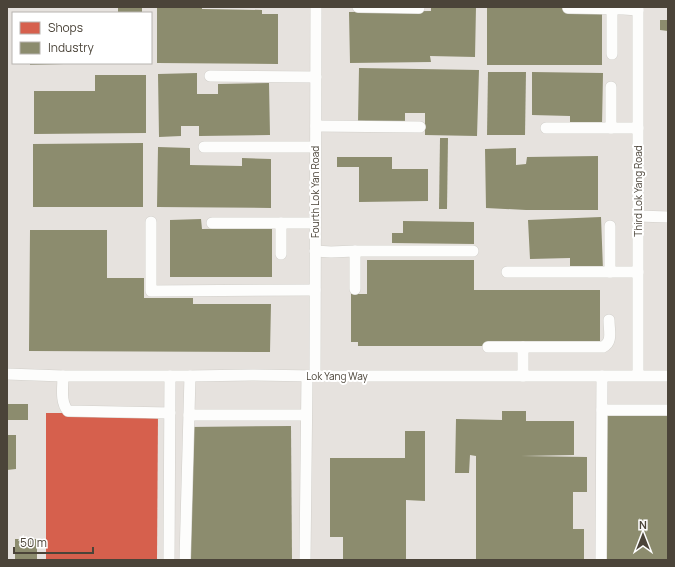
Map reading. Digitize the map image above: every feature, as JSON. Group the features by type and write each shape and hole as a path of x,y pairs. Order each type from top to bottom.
{"street":[{"name":"Fourth Lok Yan Road","path":"306,560 306,415 311,376 315,290 316,7"},
{"path":"358,7 419,8"},
{"path":"568,8 638,8"},
{"name":"Third Lok Yang Road","path":"638,8 638,375"},
{"path":"612,9 612,54"},
{"path":"210,76 316,77"},
{"path":"611,87 611,128"},
{"path":"316,126 420,127"},
{"path":"546,128 638,128"},
{"path":"204,147 315,147"},
{"path":"638,216 668,216"},
{"path":"151,222 151,291 315,290"},
{"path":"281,222 281,254"},
{"path":"212,223 315,222"},
{"path":"610,226 610,272"},
{"path":"315,251 473,251"},
{"path":"355,251 355,289"},
{"path":"507,272 638,272"},
{"path":"488,347 605,347 610,340 609,320"},
{"path":"523,348 523,376"},
{"name":"Lok Yang Way","path":"7,374 63,376 668,376"},
{"path":"63,376 63,401 68,411 170,413"},
{"path":"169,560 170,376"},
{"path":"185,560 190,376"},
{"path":"601,560 602,376"},
{"path":"602,410 668,410"},
{"path":"189,415 306,415"}],"shaded area":[{"path":"7,7 668,7 668,560 7,560"}],"building: Shops":[{"path":"46,413 158,413 157,560 46,560"}],"building: Industry":[{"path":"118,7 142,7 142,12 118,12"},
{"path":"157,7 202,7 202,9 262,10 262,14 278,14 278,64 157,63"},
{"path":"431,7 476,7 475,57 430,56 431,62 350,63 349,12 431,11"},
{"path":"487,7 567,7 567,13 602,13 602,65 487,65"},
{"path":"660,20 668,20 668,31 660,30"},
{"path":"30,64 64,64 30,65"},
{"path":"359,68 479,70 477,136 425,135 425,113 405,113 405,123 358,122"},
{"path":"488,72 526,72 525,135 487,135"},
{"path":"532,72 603,73 602,125 570,125 570,116 532,115"},
{"path":"197,73 197,94 218,94 218,84 269,83 270,135 199,136 199,126 181,126 181,136 159,137 158,74"},
{"path":"95,75 146,75 146,133 34,134 34,91 95,91"},
{"path":"440,138 448,138 447,209 439,209"},
{"path":"143,143 143,207 33,207 33,144"},
{"path":"158,147 190,148 190,165 242,166 242,158 271,159 271,208 157,207"},
{"path":"516,148 516,165 526,164 527,157 598,156 598,210 526,210 486,208 485,149"},
{"path":"337,157 392,157 392,169 428,169 428,201 359,202 359,167 337,167"},
{"path":"601,217 603,270 570,271 570,258 530,259 528,220"},
{"path":"201,219 202,229 272,228 272,277 170,277 170,220"},
{"path":"403,221 474,222 474,244 392,243 392,233 403,233"},
{"path":"30,230 107,230 107,278 144,278 144,298 193,298 193,304 271,304 270,352 29,351"},
{"path":"367,260 474,260 474,290 600,290 600,346 358,346 358,342 351,342 351,294 367,294"},
{"path":"7,404 28,404 28,420 7,420"},
{"path":"502,411 526,411 526,421 574,421 574,455 521,456 587,457 587,492 573,492 573,529 584,529 584,560 476,560 476,456 470,455 469,473 455,473 456,419 502,420"},
{"path":"606,412 668,412 668,560 607,560"},
{"path":"291,426 292,560 190,560 189,427"},
{"path":"405,431 425,431 425,501 406,500 406,560 343,560 343,537 330,537 330,458 405,458"},
{"path":"7,435 16,435 16,469 7,470"},
{"path":"15,539 37,539 37,560 15,560"}]}
